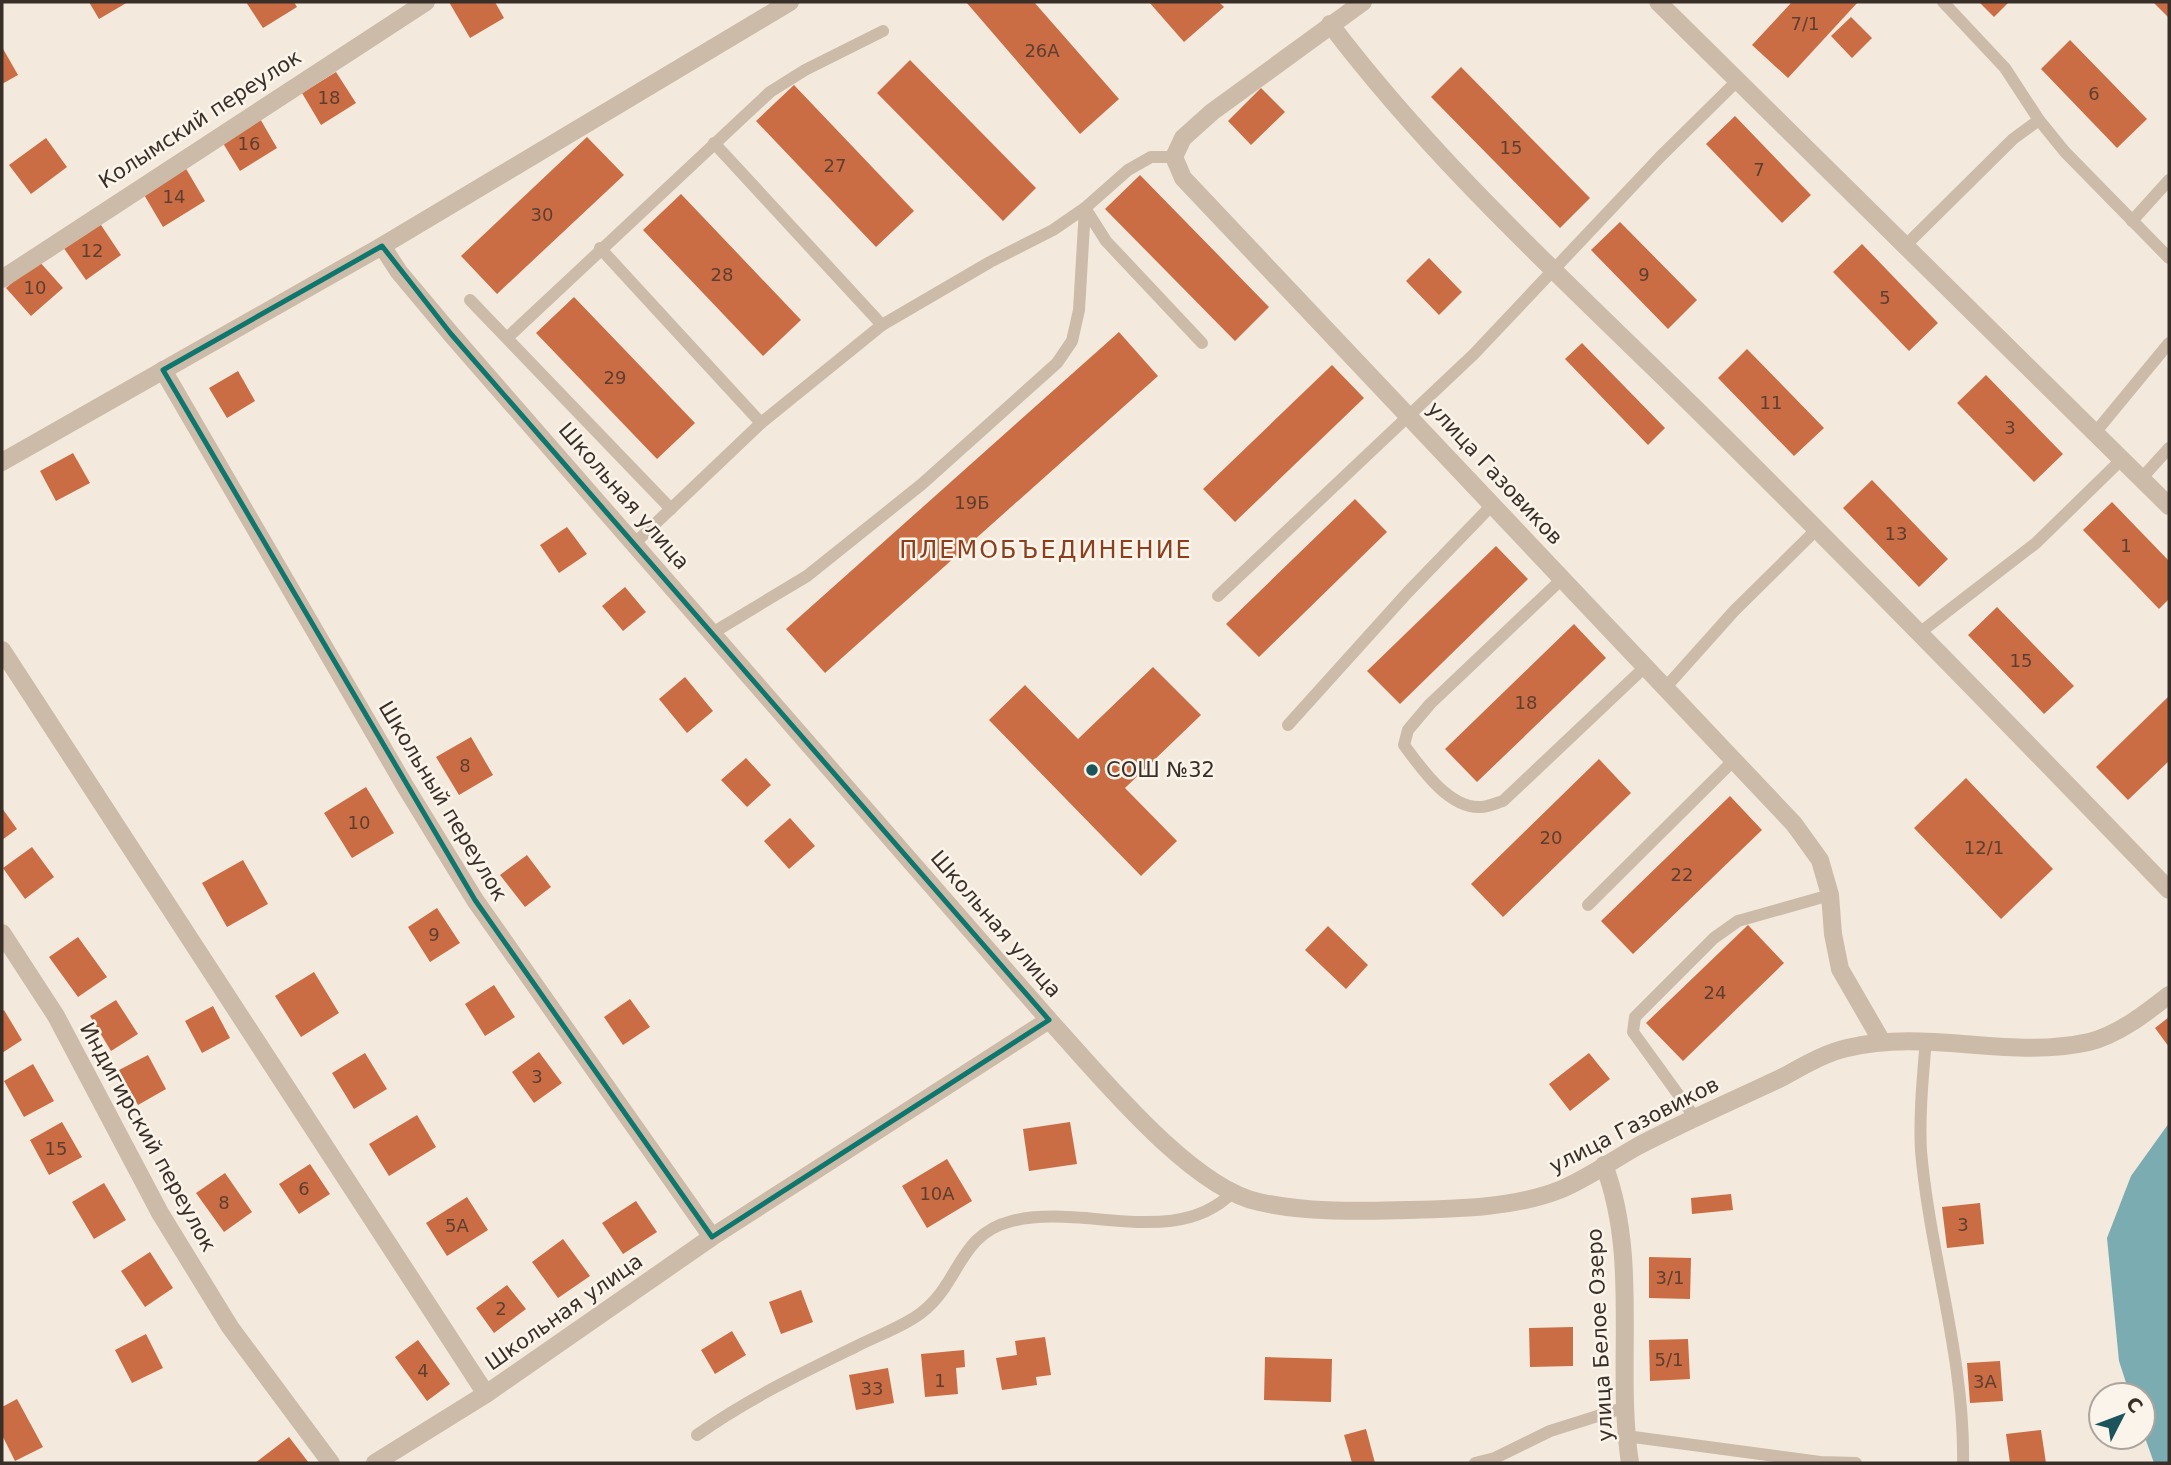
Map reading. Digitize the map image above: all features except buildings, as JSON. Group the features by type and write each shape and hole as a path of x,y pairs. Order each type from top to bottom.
{"street":[{"name":"Колымский переулок","path":"2,279 426,2"},
{"path":"2,462 382,246 790,2"},
{"path":"1174,157 1183,138 1212,112 1363,2"},
{"path":"1658,2 2169,506"},
{"path":"1330,24 1410,122 1553,270 1816,530 2169,890"},
{"name":"улица Газовиков","path":"1174,157 1183,178 1794,824 1820,860 1830,895 1833,934 1840,969 1881,1040"},
{"name":"Школьная улица","path":"375,1463 485,1394 712,1237 1049,1020 714,632 451,334 398,272 382,246"},
{"name":"Школьный переулок","path":"163,370 405,786 475,900 712,1237"},
{"path":"2,649 485,1394"},
{"name":"Индигирский переулок","path":"2,933 56,1016 160,1213 230,1326 331,1463"},
{"name":"улица Газовиков","path":"1049,1020 1164,1140 1204,1174 1256,1202 1330,1211 1490,1205 1561,1189 1696,1119 1842,1049 1881,1040 1926,1040 2001,1047 2052,1047 2092,1042 2133,1022 2169,995"},
{"name":"улица Белое Озеро","path":"1604,1165 1618,1215 1623,1286 1623,1408 1630,1463"}],"lane":[{"path":"1943,2 2005,68 2039,120 2169,258"},
{"path":"507,338 600,248 770,92 793,77 883,32"},
{"path":"1218,596 1474,354 1737,81"},
{"path":"1905,246 2013,139 2039,120"},
{"path":"714,143 882,325"},
{"path":"635,543 761,423 882,325 990,262 1053,230 1085,208 1128,170 1151,158 1174,157"},
{"path":"2132,221 2169,180"},
{"path":"1085,208 1105,241 1202,343"},
{"path":"714,632 807,576 922,484 1057,363 1072,341 1079,310 1085,208"},
{"path":"600,248 761,423"},
{"path":"470,300 671,509"},
{"path":"2094,434 2169,343"},
{"path":"2141,479 2169,448"},
{"path":"1918,634 2036,543 2121,460"},
{"path":"1288,725 1493,504"},
{"path":"1666,687 1734,611 1816,530"},
{"path":"1563,578 1430,704 1408,730 1404,745 1423,771 1457,801 1480,807 1503,801 1646,666"},
{"path":"1588,905 1734,760"},
{"path":"1696,1119 1633,1032 1635,1017 1714,938 1738,921 1830,895"},
{"path":"1926,1040 1922,1152 1948,1322 1963,1440 1963,1463"},
{"path":"697,1435 761,1394 922,1313 943,1289 963,1254 983,1233 1011,1221 1051,1215 1158,1222 1192,1218 1219,1206 1233,1192"},
{"path":"1475,1463 1496,1458 1550,1431 1623,1408"},
{"path":"1626,1436 1820,1462 1856,1463"}],"highlighted area":[{"path":"382,246 451,334 1049,1020 712,1237 475,900 163,370"}],"water":[{"path":"2169,1123 2169,1463 2154,1463 2150,1451 2157,1451 2157,1381 2125,1381 2119,1361 2107,1238 2131,1176"}],"place":[{"name":"СОШ №32","path":"1092,770"}],"district":[{"name":"ПЛЕМОБЪЕДИНЕНИЕ","path":"1046,550"}]}
